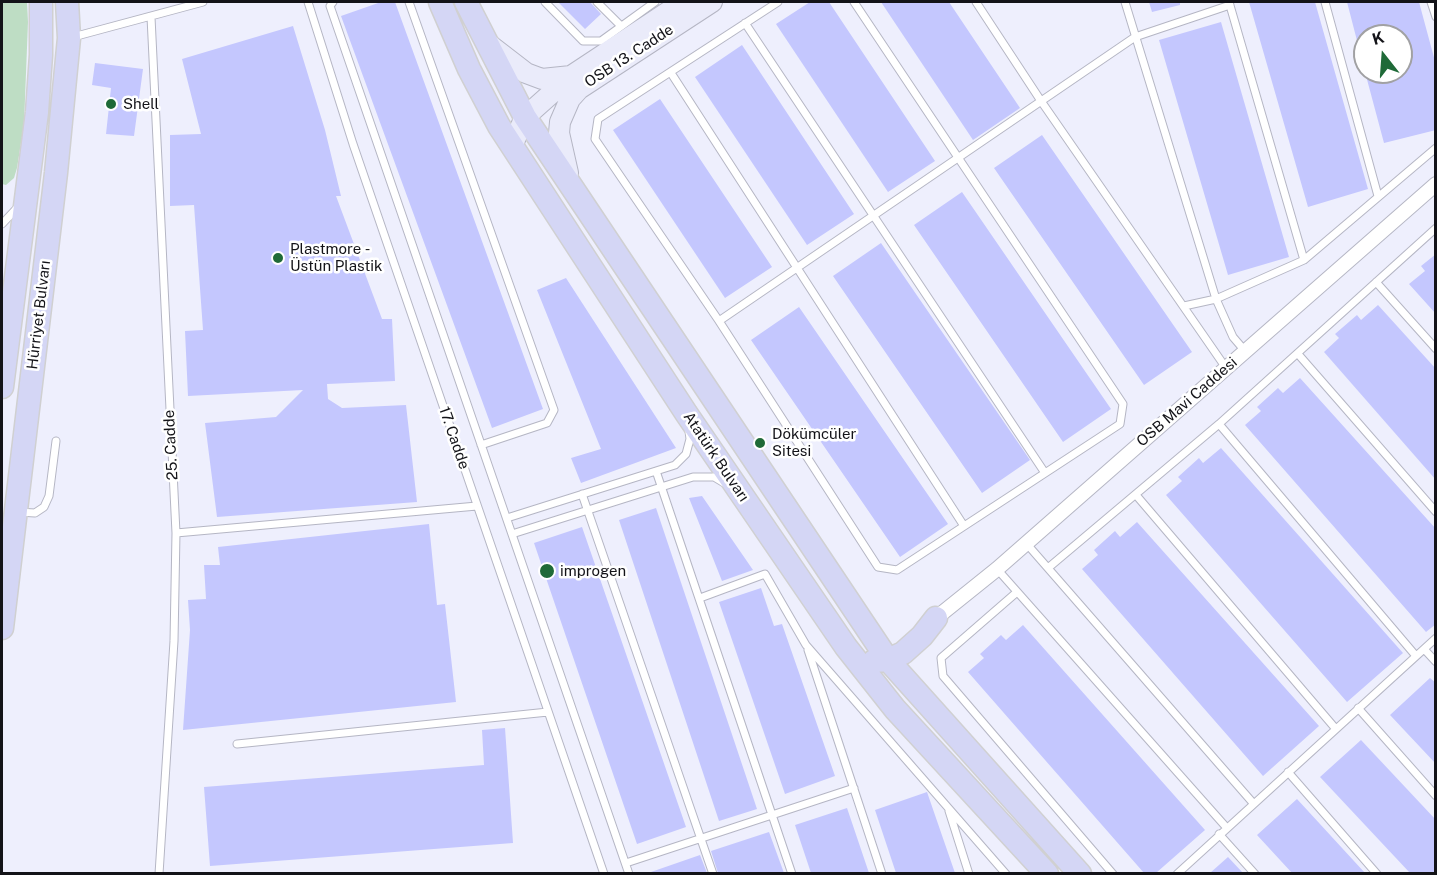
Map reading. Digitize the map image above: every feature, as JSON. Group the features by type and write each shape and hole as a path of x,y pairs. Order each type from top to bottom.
{"main road":[{"name":"Hürriyet Bulvarı","path":"2,387 41,66 40,2"},
{"name":"Hürriyet Bulvarı","path":"2,628 45,275 69,38 67,2"},
{"name":"Atatürk Bulvarı","path":"440,2 469,69 512,146 740,493 846,647 895,709 1047,873"},
{"name":"Atatürk Bulvarı","path":"466,2 525,117 870,635 888,660 1080,873"},
{"path":"870,635 896,640 936,618"},
{"path":"846,647 871,661 888,660 903,653 922,636 936,618"}],"street":[{"path":"512,146 525,117 571,76 683,2"},
{"name":"OSB 13. Cadde","path":"576,192 563,163 559,133 560,122 570,99 579,89 712,2"},
{"path":"484,40 526,73 542,79 571,76"},
{"name":"OSB Mavi Caddesi","path":"936,618 997,569 1436,184"}],"lane":[{"path":"69,38 203,2"},
{"name":"17. Cadde","path":"308,2 353,144 604,873"},
{"path":"333,2 330,6 629,873"},
{"path":"409,2 554,410 547,423 481,445"},
{"path":"545,2 583,41 601,41 655,2"},
{"path":"597,2 621,26"},
{"path":"778,2 598,119 595,140 719,321 878,567 897,570 1120,424 1123,404 854,2"},
{"path":"976,2 1041,101 1226,368"},
{"path":"1125,2 1216,299 1233,337 1245,351"},
{"path":"1325,2 1378,196"},
{"path":"1431,2 1436,16"},
{"path":"719,321 1135,37 1229,3 1304,260"},
{"name":"25. Cadde","path":"151,17 176,532 174,640 159,873"},
{"path":"745,23 1045,473"},
{"path":"671,73 964,526"},
{"path":"1184,306 1216,299 1304,260 1436,148"},
{"path":"2,224 25,200"},
{"path":"1048,568 1219,424 1436,228"},
{"path":"1376,282 1436,349"},
{"path":"1298,354 1436,512"},
{"path":"507,518 675,465 686,454 690,439 687,413"},
{"path":"1219,424 1416,656"},
{"path":"16,512 35,513 44,507 49,496 56,441"},
{"path":"656,471 792,873"},
{"path":"512,534 693,477 714,477 740,493"},
{"path":"582,494 713,873"},
{"path":"1136,495 1335,728"},
{"path":"176,532 477,506"},
{"path":"1026,543 1253,803"},
{"path":"997,569 1226,827"},
{"path":"700,598 765,574 806,645 1006,873"},
{"path":"1017,592 941,658 943,676 1113,873"},
{"path":"1177,873 1436,638"},
{"path":"806,645 882,873"},
{"path":"1424,649 1436,662"},
{"path":"1358,708 1436,795"},
{"path":"237,744 548,712"},
{"path":"1288,772 1377,873"},
{"path":"626,863 854,788"},
{"path":"949,809 969,873"},
{"path":"1219,834 1255,873"}],"green space":[{"path":"2,2 27,2 28,22 24,124 17,168 14,178 6,185 2,184"}],"building":[{"path":"381,2 395,2 543,409 492,428 341,16"},
{"path":"558,2 590,2 601,14 585,29"},
{"path":"810,2 829,2 935,161 888,192 776,24"},
{"path":"881,2 949,2 1020,108 973,140"},
{"path":"1149,2 1180,2 1180,5 1152,12"},
{"path":"1249,2 1315,2 1368,189 1308,207"},
{"path":"1347,2 1419,2 1436,65 1436,130 1384,143 1368,84 1413,84 1413,24 1353,25"},
{"path":"1221,22 1289,257 1228,275 1159,40"},
{"path":"293,26 325,130 341,196 336,196 382,319 392,319 395,381 327,384 328,399 342,408 406,405 417,502 217,517 205,423 276,417 303,390 188,396 185,331 203,330 194,205 170,206 170,135 201,134 182,59"},
{"path":"742,45 854,214 807,245 695,77"},
{"path":"95,63 143,69 134,136 106,134 111,88 92,85"},
{"path":"660,99 772,267 725,298 613,130"},
{"path":"1042,135 1192,352 1144,385 994,168"},
{"path":"962,192 1111,409 1063,442 914,225"},
{"path":"881,243 1030,460 982,493 833,276"},
{"path":"1436,254 1436,314 1409,284 1425,271 1421,266"},
{"path":"566,278 676,448 581,483 571,458 601,449 537,290"},
{"path":"1378,305 1436,369 1436,480 1324,352 1339,338 1335,334 1357,315 1361,320"},
{"path":"799,307 948,524 900,557 751,340"},
{"path":"1300,378 1436,529 1436,624 1426,632 1245,425 1261,411 1257,407 1278,388 1283,393"},
{"path":"1221,448 1403,653 1347,702 1166,495 1182,481 1178,477 1199,458 1203,463"},
{"path":"702,496 753,570 722,581 689,498"},
{"path":"656,508 757,809 719,821 619,520"},
{"path":"1137,522 1319,726 1263,776 1082,569 1098,555 1094,550 1115,531 1120,537"},
{"path":"429,524 437,605 445,604 456,702 183,730 190,630 188,600 206,599 204,565 220,565 218,547"},
{"path":"582,527 686,827 637,844 534,543"},
{"path":"761,588 774,626 782,624 835,776 785,794 719,602"},
{"path":"1023,625 1205,830 1156,873 1144,873 968,672 984,658 980,654 1001,635 1006,640"},
{"path":"1430,678 1436,683 1436,764 1390,715"},
{"path":"505,728 513,843 210,866 204,787 484,765 482,730"},
{"path":"1361,740 1436,820 1436,873 1410,873 1320,777"},
{"path":"927,792 955,873 896,873 875,810"},
{"path":"1297,799 1365,873 1292,873 1257,835"},
{"path":"847,808 869,873 811,873 795,825"},
{"path":"769,832 784,873 718,873 711,851"},
{"path":"700,855 707,873 651,873 651,872"},
{"path":"1228,857 1243,873 1210,873"}],"place":[{"name":"Shell","path":"111,104"},
{"name":"Plastmore - Üstün Plastik","path":"278,258"},
{"name":"Dökümcüler Sitesi","path":"760,443"},
{"name":"improgen","path":"547,571"}]}
